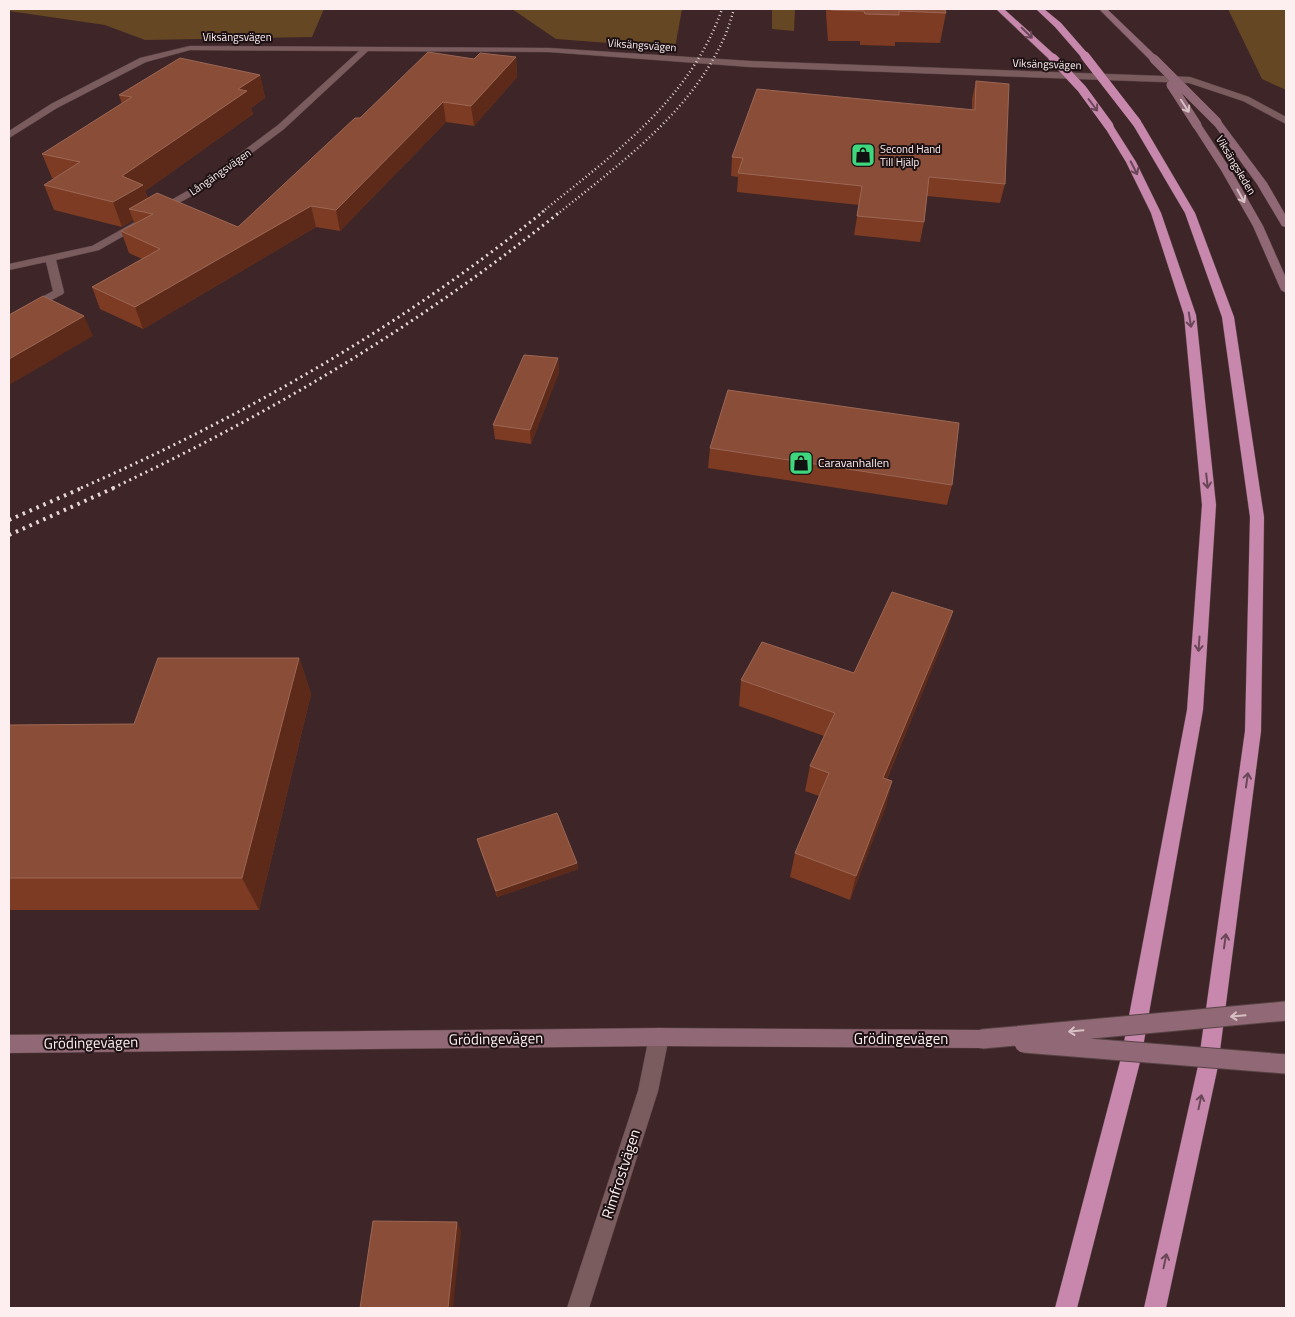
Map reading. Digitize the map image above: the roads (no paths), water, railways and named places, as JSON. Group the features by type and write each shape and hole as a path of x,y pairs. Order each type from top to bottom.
{"highway":[{"path":"1000,9 1053,58 1082,90 1109,126 1131,162 1156,213 1190,315 1209,505 1195,710 1131,1058 1066,1308"},
{"path":"1040,9 1058,24 1137,123 1190,213 1228,317 1257,517 1252,741 1208,1066 1155,1308"}],"main road":[{"name":"Viksängsleden","path":"1103,9 1217,122 1262,183 1286,224"},
{"name":"Viksängsleden","path":"1154,59 1226,170 1258,226 1286,290"},
{"name":"Grödingevägen","path":"982,1039 1286,1011"},
{"name":"Grödingevägen","path":"9,1044 659,1038 982,1039 1286,1064"}],"street":[{"name":"Viksängsvägen","path":"9,135 54,106 143,60 190,48 549,50 750,64 1190,80 1246,99 1286,121"},
{"name":"Långängsvägen","path":"9,266 95,248 201,187 281,127 366,49"},
{"path":"9,319 59,292 50,258"},
{"name":"Rimfrostvägen","path":"578,1308 648,1091 659,1038"}],"railway":[{"path":"542,212 622,146 670,98 691,71 708,41 722,9"},
{"path":"560,212 607,175 674,113 710,65 724,38 734,9"},
{"path":"81,488 203,430 263,399 322,365 436,292 544,211"},
{"path":"113,488 232,428 346,363 455,291 561,211"},
{"path":"9,520 84,487"},
{"path":"9,535 116,487"}],"place":[{"name":"Second Hand Till Hjälp","path":"863,155"},
{"name":"Caravanhallen","path":"801,463"}]}
